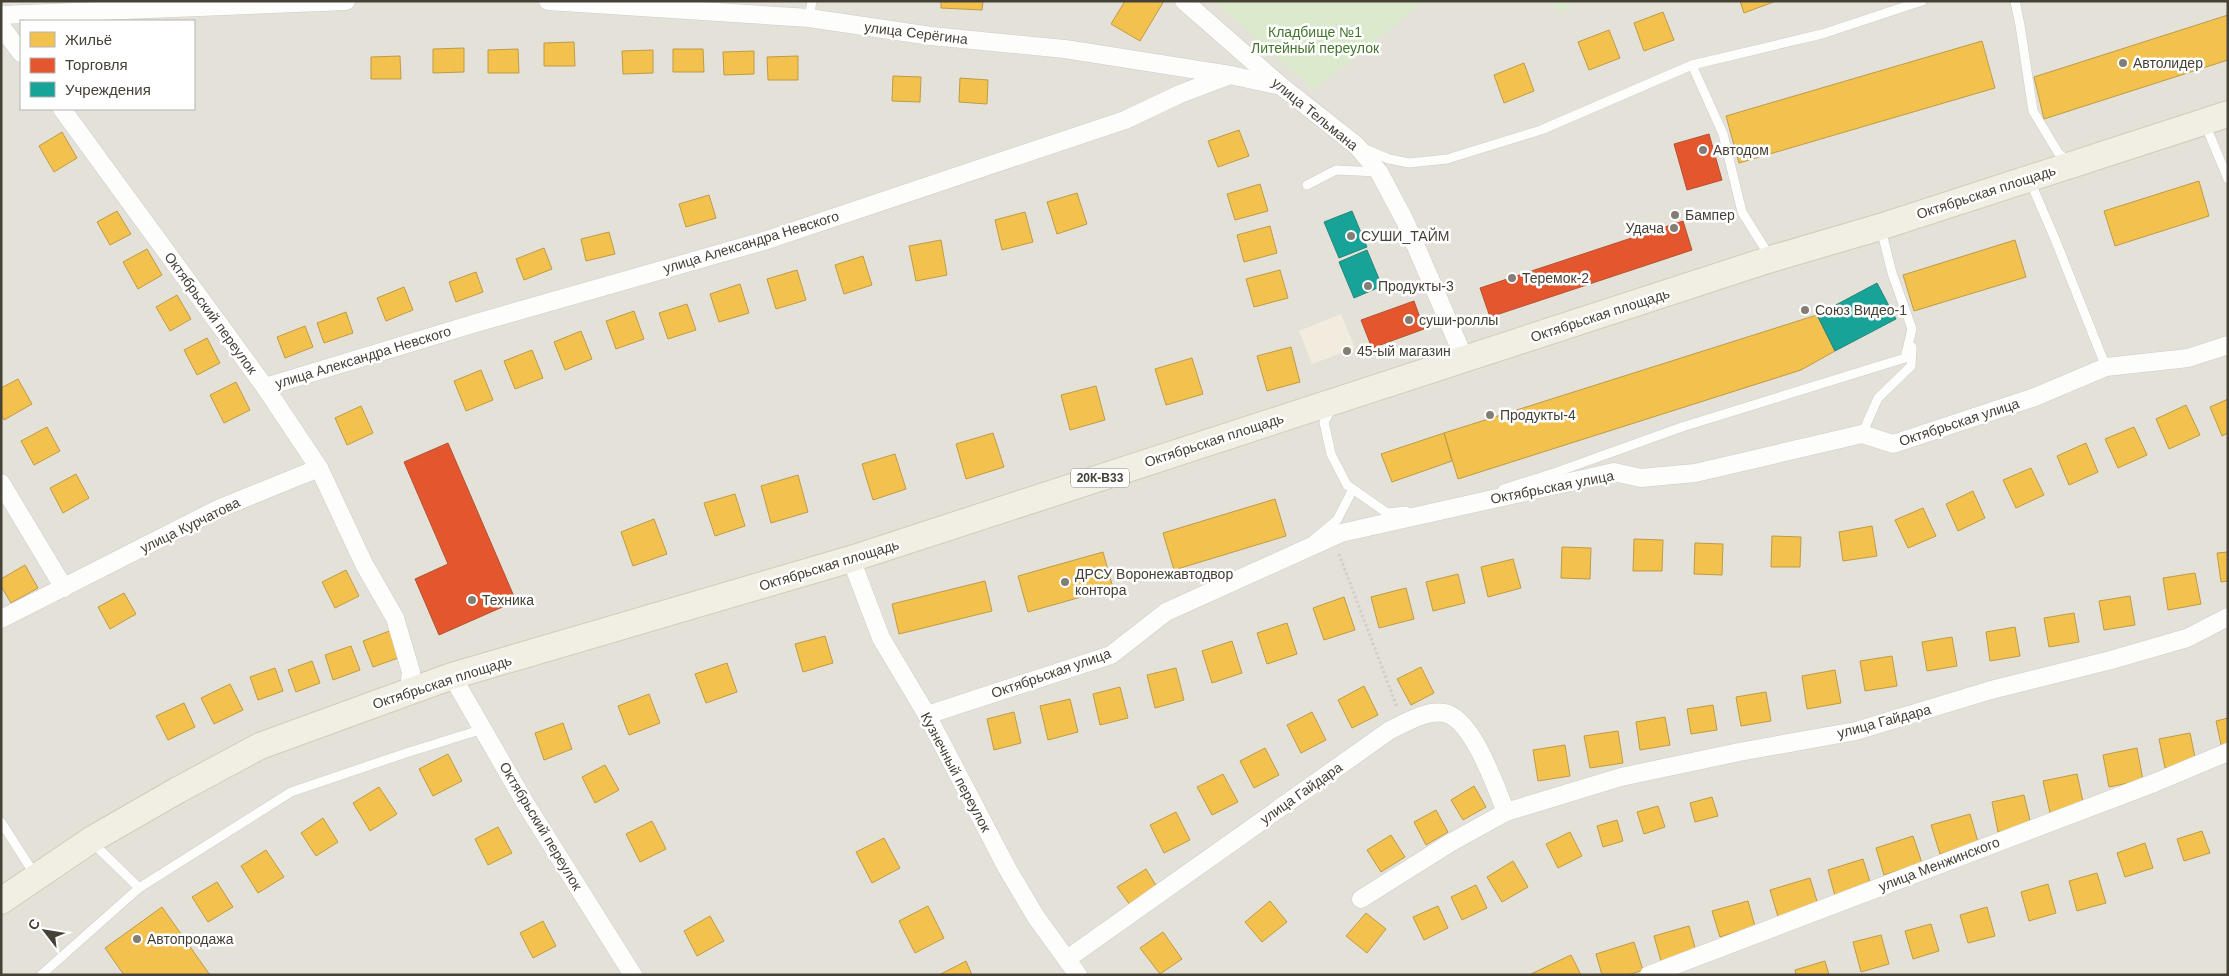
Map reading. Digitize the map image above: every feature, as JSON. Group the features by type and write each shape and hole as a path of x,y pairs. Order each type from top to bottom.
{"main road":[{"name":"Октябрьская площадь","path":"1,901 91,840 260,746 452,676 851,559 1771,259 1880,227 2216,118"}],"street":[{"path":"1,15 148,5 346,1"},
{"name":"улица Серёгина","path":"548,1 810,10 931,36 1065,49 1282,86"},
{"name":"улица Тельмана","path":"1184,1 1282,86 1356,145 1379,172 1405,221 1465,360"},
{"path":"1,26 20,52"},
{"name":"улица Александра Невского","path":"265,387 476,323 767,240 1125,120 1180,94 1230,76"},
{"name":"Октябрьский переулок","path":"63,110 265,387 319,468 364,564 395,618 411,672 409,692"},
{"name":"Октябрьская улица","path":"927,715 1111,655 1166,612 1332,537 1350,531 1614,472 1640,478 1695,473 1862,434 1892,444 2035,397 2106,367 2188,358 2228,345"},
{"name":"улица Курчатова","path":"1,619 218,509 319,468"},
{"path":"1,483 64,588"},
{"name":"Кузнечный переулок","path":"851,559 880,638 927,715 1008,870 1036,917 1078,975"},
{"name":"улица Гайдара","path":"1361,899 1450,843 1506,812 1621,777 1740,752 1856,731 1991,690 2111,660 2187,638 2228,617"},
{"name":"Октябрьский переулок","path":"452,676 527,806 633,975"},
{"name":"улица Гайдара","path":"1067,960 1390,730 1428,713 1446,713 1462,724 1486,762 1506,812"},
{"name":"улица Менжинского","path":"1649,975 2154,783 2228,752"}],"lane":[{"path":"1356,145 1389,159 1409,163 1447,159 1541,130 1692,65 1822,34 1922,1"},
{"path":"2015,1 2033,111 2059,154 2073,164"},
{"path":"1692,65 1723,134 1742,212 1771,259"},
{"path":"2216,118 2228,179"},
{"path":"1308,185 1336,170 1379,172"},
{"path":"2029,179 2106,367"},
{"path":"1862,434 1878,398 1911,366 1912,329 1892,273 1880,227"},
{"path":"1336,401 1324,422 1330,454 1347,484 1387,513 1432,510 1554,474 1682,427 1905,358 1912,329"},
{"path":"1295,554 1337,520 1353,489"},
{"path":"41,975 139,888 290,792 406,752 482,729"},
{"path":"1,822 37,877"},
{"path":"91,840 139,888"}],"path":[{"path":"1332,537 1404,724"}],"shaded area":[{"path":"1,1 2228,1 2228,975 1,975"},
{"path":"1341,314 1355,348 1312,364 1299,331"}],"green space":[{"name":"Кладбище №1 Литейный переулок","path":"1214,1 1425,1 1314,90"},
{"path":"1547,1 1576,1 1562,13"}],"building: Жильё":[{"path":"941,1 983,1 982,10 941,8"},
{"path":"1125,1 1164,1 1140,41 1111,24"},
{"path":"1740,1 1776,1 1744,13"},
{"path":"1663,12 1674,40 1644,51 1634,23"},
{"path":"2228,15 2228,60 2044,119 2034,77"},
{"path":"1609,30 1620,58 1589,70 1578,42"},
{"path":"1982,41 1995,88 1739,163 1726,116"},
{"path":"574,42 575,66 544,66 544,43"},
{"path":"464,48 464,72 433,73 433,49"},
{"path":"518,49 519,73 488,73 488,50"},
{"path":"673,49 703,49 704,72 673,72"},
{"path":"653,50 653,73 623,74 622,51"},
{"path":"754,51 754,74 724,75 723,52"},
{"path":"400,56 401,79 371,79 371,57"},
{"path":"798,56 798,80 768,80 767,57"},
{"path":"1524,63 1534,91 1504,103 1494,75"},
{"path":"893,76 921,77 920,102 892,101"},
{"path":"960,78 988,80 987,104 959,102"},
{"path":"1239,130 1249,156 1218,167 1208,141"},
{"path":"62,132 77,158 54,172 39,146"},
{"path":"2199,181 2209,216 2115,246 2104,211"},
{"path":"1260,184 1268,211 1235,220 1227,194"},
{"path":"1077,193 1087,224 1057,234 1047,202"},
{"path":"709,195 716,218 686,227 679,204"},
{"path":"117,211 131,234 110,245 97,222"},
{"path":"1025,212 1033,242 1002,250 995,220"},
{"path":"1270,226 1277,253 1244,262 1237,235"},
{"path":"609,232 615,254 586,261 581,239"},
{"path":"941,240 947,275 916,281 909,246"},
{"path":"2015,240 2026,277 1914,311 1903,275"},
{"path":"544,248 552,269 524,280 516,259"},
{"path":"147,249 162,275 138,289 123,262"},
{"path":"863,256 872,285 844,294 835,265"},
{"path":"797,270 806,300 776,309 767,279"},
{"path":"1280,270 1288,298 1254,307 1246,279"},
{"path":"476,272 483,292 456,302 449,282"},
{"path":"740,284 749,313 719,322 710,294"},
{"path":"404,287 413,310 386,321 377,298"},
{"path":"177,295 191,319 170,331 156,307"},
{"path":"687,304 696,330 668,339 659,313"},
{"path":"634,311 644,339 616,349 606,321"},
{"path":"346,312 353,333 324,343 317,323"},
{"path":"1817,315 1835,351 1801,370 1458,479 1444,433"},
{"path":"305,326 313,347 285,358 277,337"},
{"path":"581,331 592,359 565,370 554,342"},
{"path":"207,338 220,363 197,375 184,350"},
{"path":"1291,347 1300,382 1267,391 1257,356"},
{"path":"532,350 543,378 515,389 504,361"},
{"path":"1192,358 1203,394 1166,405 1155,369"},
{"path":"481,370 493,400 466,411 454,381"},
{"path":"18,379 32,404 4,420 1,414 1,388"},
{"path":"236,382 250,410 224,423 210,395"},
{"path":"1096,386 1105,420 1070,430 1061,395"},
{"path":"2228,399 2228,433 2222,436 2210,407"},
{"path":"2186,405 2200,435 2169,449 2156,419"},
{"path":"361,406 373,433 347,445 335,418"},
{"path":"47,427 60,451 34,465 21,441"},
{"path":"2134,427 2147,455 2118,468 2105,439"},
{"path":"993,433 1004,467 966,479 956,444"},
{"path":"1444,433 1452,461 1392,482 1381,454"},
{"path":"2086,443 2098,472 2069,485 2057,456"},
{"path":"895,454 906,489 873,500 862,464"},
{"path":"2031,468 2044,495 2016,508 2003,480"},
{"path":"76,474 89,498 63,513 50,488"},
{"path":"798,475 808,512 771,523 761,486"},
{"path":"1973,491 1985,518 1958,531 1946,504"},
{"path":"735,494 745,526 715,536 704,503"},
{"path":"1275,499 1286,536 1174,570 1163,533"},
{"path":"1923,508 1936,536 1908,548 1895,520"},
{"path":"654,519 667,554 633,566 621,532"},
{"path":"1872,526 1877,556 1843,561 1839,532"},
{"path":"1772,536 1801,537 1800,567 1771,567"},
{"path":"1634,539 1663,540 1662,571 1633,571"},
{"path":"1695,543 1723,544 1722,575 1694,574"},
{"path":"1562,547 1591,548 1590,579 1561,578"},
{"name":"ДРСУ Воронежавтодвор контора","path":"1103,552 1113,588 1028,612 1018,576"},
{"path":"2228,552 2228,581 2221,582 2217,553"},
{"path":"1513,559 1521,588 1488,597 1481,567"},
{"path":"25,565 38,588 11,603 1,586 1,579"},
{"path":"346,570 359,596 335,608 322,582"},
{"path":"2195,573 2201,604 2168,610 2163,578"},
{"path":"1458,574 1465,603 1433,611 1426,582"},
{"path":"985,581 992,611 899,634 892,604"},
{"path":"1406,588 1414,619 1379,628 1371,597"},
{"path":"124,593 136,614 110,629 98,607"},
{"path":"2130,596 2135,625 2104,630 2099,601"},
{"path":"1344,597 1355,630 1324,640 1313,608"},
{"path":"2074,613 2079,642 2049,647 2044,618"},
{"path":"1287,623 1297,654 1267,664 1257,633"},
{"path":"2015,627 2020,656 1990,661 1986,632"},
{"path":"392,630 401,657 373,667 363,641"},
{"path":"825,636 833,663 803,672 795,644"},
{"path":"1952,637 1957,666 1927,671 1922,642"},
{"path":"1232,641 1242,673 1212,683 1202,651"},
{"path":"351,646 360,670 333,680 325,655"},
{"path":"1892,656 1897,686 1865,691 1860,661"},
{"path":"312,661 320,683 296,692 288,670"},
{"path":"727,663 737,692 706,703 695,674"},
{"path":"1421,667 1434,693 1411,705 1397,679"},
{"path":"275,668 283,691 258,700 250,677"},
{"path":"1176,668 1184,700 1155,708 1147,675"},
{"path":"1835,670 1841,703 1807,709 1802,676"},
{"path":"230,684 243,710 214,724 201,698"},
{"path":"1364,686 1378,715 1352,728 1338,700"},
{"path":"1120,687 1128,718 1100,725 1093,694"},
{"path":"1766,692 1771,721 1741,726 1736,697"},
{"path":"649,694 660,723 629,735 618,706"},
{"path":"1070,699 1078,732 1048,740 1040,706"},
{"path":"184,703 195,727 168,740 156,716"},
{"path":"1713,705 1717,730 1691,734 1687,709"},
{"path":"1014,712 1021,743 994,750 987,719"},
{"path":"1312,712 1326,740 1301,753 1287,725"},
{"path":"1665,717 1670,745 1640,750 1636,722"},
{"path":"2228,718 2228,748 2222,749 2216,721"},
{"path":"563,723 572,749 544,760 535,733"},
{"path":"1618,731 1623,763 1590,768 1584,736"},
{"path":"2190,733 2196,762 2165,768 2159,739"},
{"path":"1565,745 1570,776 1538,781 1533,750"},
{"path":"1265,748 1279,775 1254,788 1240,761"},
{"path":"2137,748 2143,780 2109,787 2103,755"},
{"path":"448,754 462,781 433,796 419,769"},
{"path":"605,765 619,790 595,803 582,777"},
{"path":"1223,774 1238,802 1212,815 1197,787"},
{"path":"2077,774 2084,806 2050,813 2043,781"},
{"path":"1474,786 1486,807 1463,820 1451,800"},
{"path":"379,787 397,814 370,831 353,803"},
{"path":"2024,795 2031,825 1998,832 1992,802"},
{"path":"1712,797 1718,816 1695,822 1690,803"},
{"path":"1658,806 1665,827 1644,834 1637,812"},
{"path":"1436,810 1448,832 1426,845 1414,822"},
{"path":"1176,812 1190,840 1164,853 1150,825"},
{"path":"1970,814 1978,842 1940,854 1931,825"},
{"path":"323,818 338,842 316,856 301,833"},
{"path":"1617,820 1623,841 1603,847 1597,826"},
{"path":"652,821 666,849 640,862 626,834"},
{"path":"498,827 512,853 488,865 475,839"},
{"path":"2202,831 2210,853 2184,861 2177,839"},
{"path":"1570,832 1582,856 1558,868 1546,844"},
{"path":"1391,835 1405,857 1381,872 1367,850"},
{"path":"1913,836 1922,863 1884,875 1876,848"},
{"path":"884,838 900,868 872,883 856,852"},
{"path":"2145,843 2153,868 2125,877 2117,853"},
{"path":"266,850 284,877 258,893 241,866"},
{"path":"1863,859 1871,885 1835,896 1828,870"},
{"path":"1513,861 1528,887 1502,902 1487,877"},
{"path":"1146,869 1157,887 1130,905 1117,887"},
{"path":"2097,873 2106,903 2077,911 2069,881"},
{"path":"1810,878 1819,908 1779,920 1770,890"},
{"path":"217,882 233,907 208,922 192,897"},
{"path":"2048,884 2056,913 2029,921 2021,892"},
{"path":"1476,885 1487,908 1462,920 1451,897"},
{"path":"1270,901 1287,922 1262,942 1245,922"},
{"path":"1748,901 1755,926 1720,937 1712,911"},
{"path":"928,906 944,938 915,953 899,921"},
{"path":"1438,906 1448,928 1424,940 1413,917"},
{"path":"162,907 210,975 124,975 105,948"},
{"path":"1987,907 1995,936 1968,943 1960,915"},
{"path":"1366,913 1386,929 1367,953 1346,936"},
{"path":"710,916 724,941 697,956 684,931"},
{"path":"543,921 556,946 533,958 520,933"},
{"path":"1931,924 1939,951 1913,959 1905,931"},
{"path":"1689,926 1696,951 1661,961 1654,936"},
{"path":"1163,932 1182,959 1160,974 1140,948"},
{"path":"1881,935 1889,964 1861,972 1853,942"},
{"path":"1634,942 1643,970 1628,975 1602,975 1596,954"},
{"path":"1571,955 1581,975 1531,975 1531,974"},
{"path":"966,961 972,975 939,975"},
{"path":"1825,961 1829,975 1796,975 1795,970"}],"building: Торговля":[{"path":"1709,134 1722,180 1687,190 1674,144"},
{"path":"1683,221 1692,250 1490,317 1480,288"},
{"path":"1414,301 1424,329 1372,348 1361,320"},
{"path":"448,443 516,601 439,635 415,579 448,564 404,462"}],"building: Учреждения":[{"path":"1352,211 1367,247 1339,258 1324,222"},
{"path":"1367,250 1382,286 1354,298 1339,262"},
{"path":"1877,283 1896,319 1835,351 1817,315"}],"place":[{"name":"Автолидер","path":"2123,63"},
{"name":"Автодом","path":"1703,150"},
{"name":"Бампер","path":"1675,215"},
{"name":"Удача","path":"1674,228"},
{"name":"СУШИ_ТАЙМ","path":"1351,236"},
{"name":"Теремок-2","path":"1512,278"},
{"name":"Продукты-3","path":"1368,286"},
{"name":"Союз Видео-1","path":"1805,310"},
{"name":"суши-роллы","path":"1409,320"},
{"name":"45-ый магазин","path":"1347,351"},
{"name":"Продукты-4","path":"1490,415"},
{"name":"ДРСУ Воронежавтодвор контора","path":"1065,582"},
{"name":"Техника","path":"472,600"},
{"name":"Автопродажа","path":"137,939"}]}
